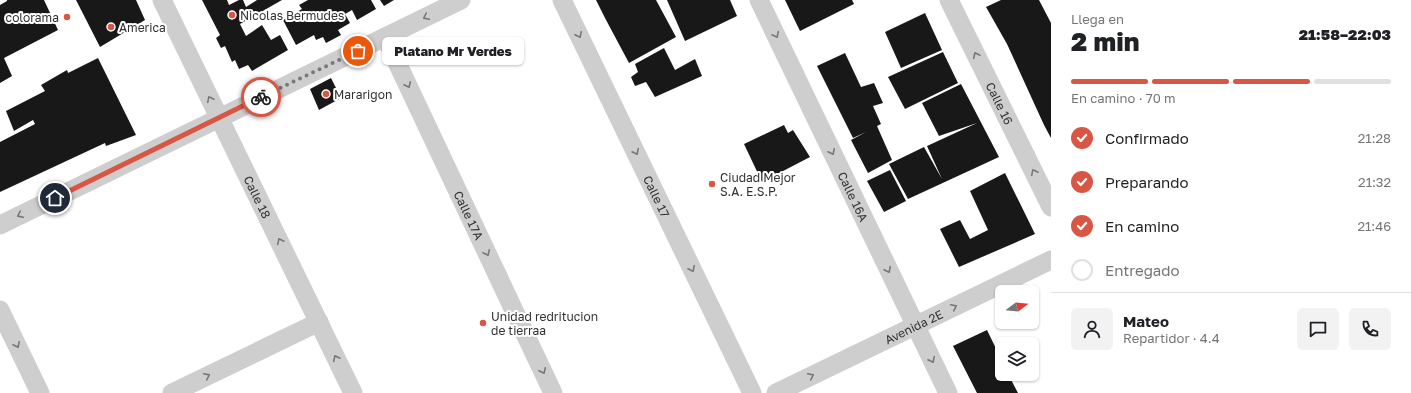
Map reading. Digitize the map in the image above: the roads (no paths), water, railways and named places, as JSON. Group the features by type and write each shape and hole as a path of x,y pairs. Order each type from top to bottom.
{"street":[{"name":"Calle 18","path":"162,0 353,393"},
{"path":"0,225 461,0"},
{"name":"Calle 17","path":"562,0 752,393"},
{"name":"Calle 16A","path":"759,0 948,393"},
{"name":"Calle 16","path":"949,0 1051,206"},
{"name":"Calle 17A","path":"385,37 553,393"},
{"name":"Avenida 2E","path":"776,393 1051,260"},
{"path":"0,310 40,393"},
{"path":"172,393 319,322"}],"place":[{"name":"Nicolas Bermudes","path":"232,15"},
{"name":"colorama","path":"67,17"},
{"name":"America","path":"111,27"},
{"name":"Platano Mr Verdes","path":"358,51"},
{"name":"Mararigon","path":"326,94"},
{"name":"Ciudad Mejor S.A. E.S.P.","path":"712,184"},
{"name":"Unidad redritucion de tierraa","path":"483,323"}]}
